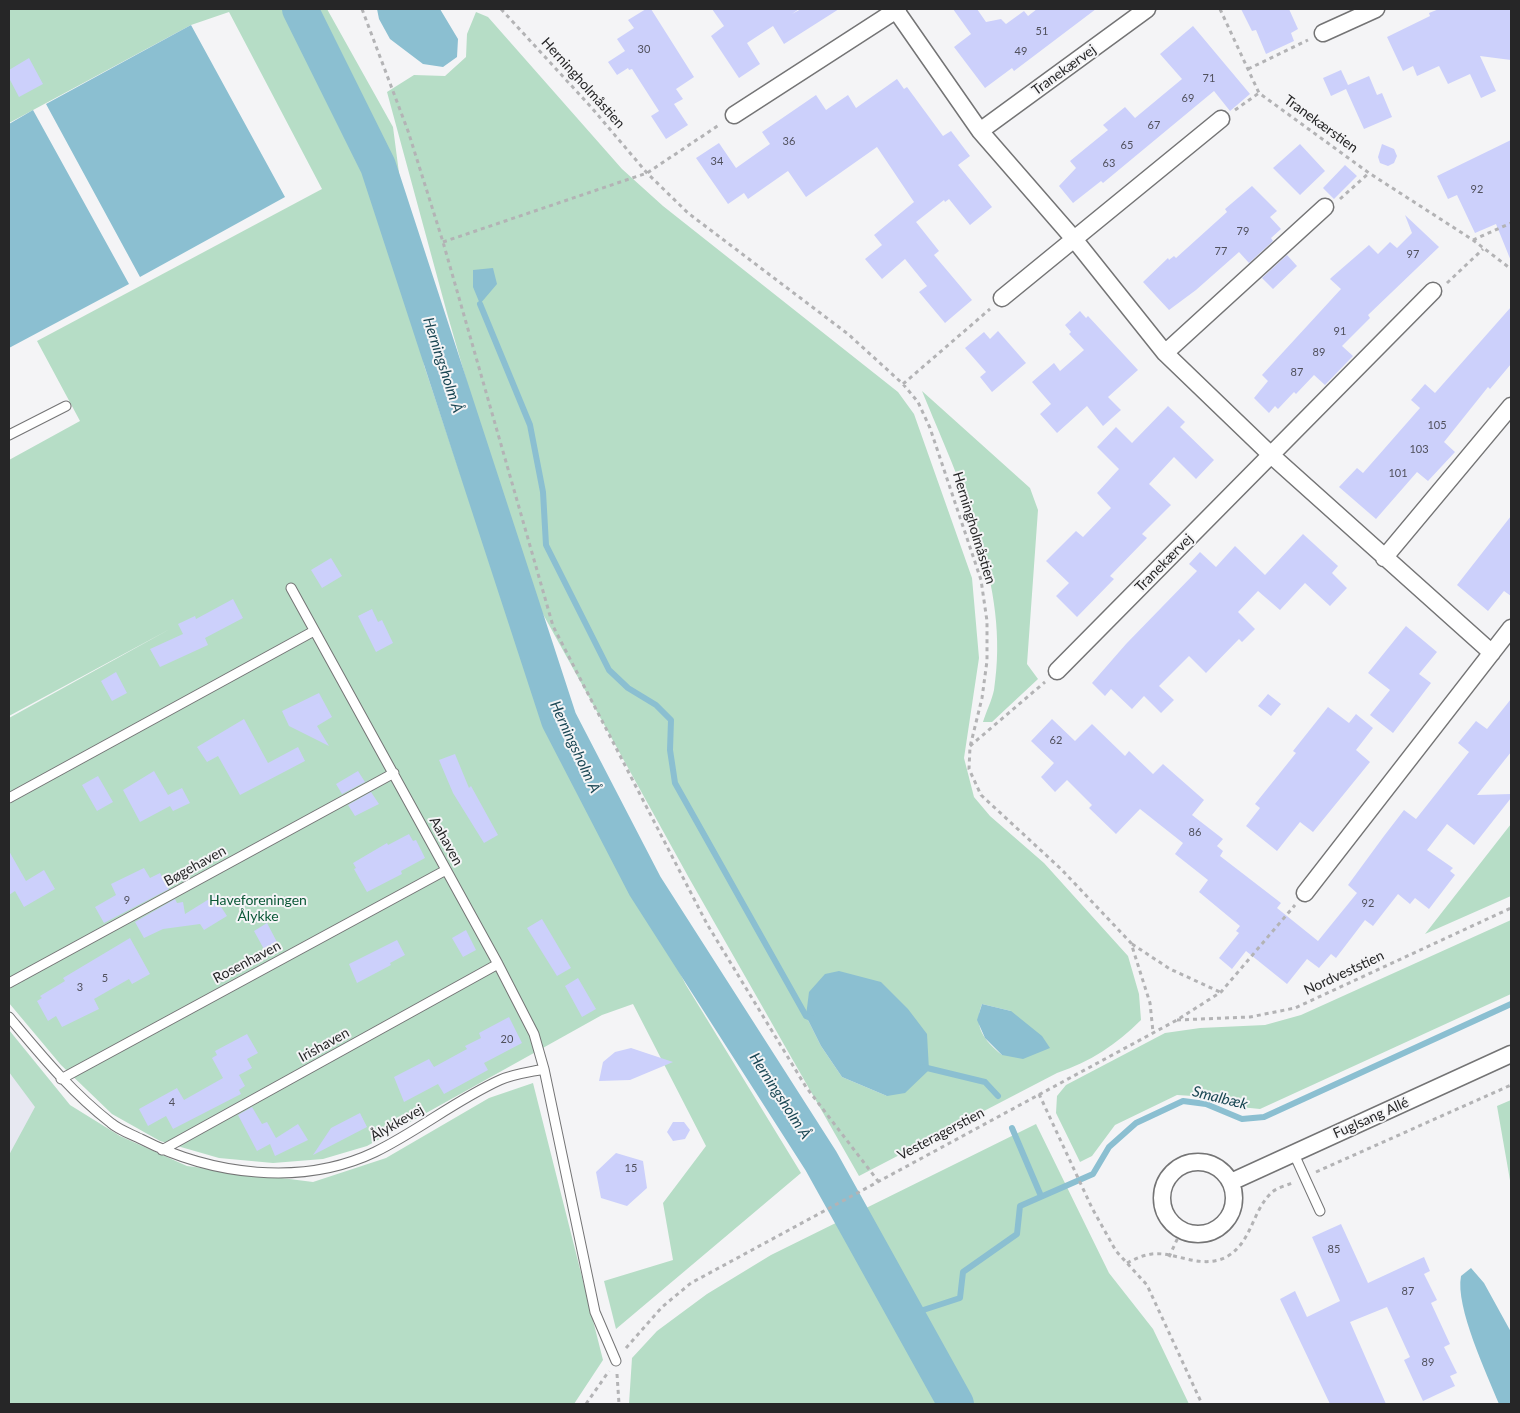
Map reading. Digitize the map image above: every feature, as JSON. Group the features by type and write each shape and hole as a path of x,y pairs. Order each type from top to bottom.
{"street":[{"path":"734,115 896,9 980,131 1074,239 1165,353 1271,454 1492,654"},
{"name":"Tranekærvej","path":"980,131 1147,9"},
{"path":"1323,33 1376,9"},
{"path":"1002,298 1221,119"},
{"path":"1165,353 1325,206"},
{"name":"Tranekærvej","path":"1057,671 1433,291"},
{"path":"1384,558 1511,406"},
{"path":"1305,893 1511,628"},
{"name":"Fuglsang Allé","path":"1231,1182 1511,1054"},
{"path":"1206,1162 1220,1170 1231,1182 1235,1202 1227,1221 1220,1228 1205,1234 1191,1234 1181,1231 1167,1217 1162,1198 1165,1184 1175,1170 1190,1163 1206,1162"}],"lane":[{"path":"9,436 66,406"},
{"name":"Aahaven","path":"291,588 498,964 534,1034 544,1069"},
{"path":"9,798 314,632"},
{"name":"Bøgehaven","path":"9,982 394,773"},
{"name":"Rosenhaven","path":"60,1079 446,870"},
{"name":"Irishaven","path":"162,1150 498,964"},
{"name":"Ålykkevej","path":"9,1017 60,1079 112,1125 162,1150 208,1166 250,1171 298,1173 335,1167 375,1152 501,1079 544,1069"},
{"path":"544,1069 595,1312 616,1361"},
{"path":"1294,1154 1320,1211"}],"path":[{"path":"362,9 408,131 443,242 553,626 707,924 806,1087 878,1180"},
{"name":"Herningholmåstien","path":"502,9 591,107 647,173 688,213 848,334 903,384 918,402 930,428 981,580 987,621 987,661 982,698 970,747 969,769 981,795 1061,869 1131,943 1170,969 1221,992"},
{"name":"Tranekærstien","path":"1220,9 1259,93 1369,173 1473,240 1511,269"},
{"path":"1248,69 1323,33"},
{"path":"1221,119 1259,93"},
{"path":"443,242 647,173 734,115"},
{"path":"1325,206 1333,205 1369,173"},
{"path":"1473,240 1511,223"},
{"path":"1433,291 1439,290 1483,249"},
{"path":"903,384 1002,298"},
{"path":"970,747 1057,671"},
{"name":"Vesteragerstien","path":"586,1404 616,1361 662,1307 691,1283 1176,1020 1221,992 1305,893"},
{"name":"Nordveststien","path":"1176,1020 1250,1018 1295,1008 1511,908"},
{"name":"Herningholmåstien","path":"1131,943 1150,1003 1153,1032"},
{"path":"1039,1094 1092,1208 1116,1251 1147,1285 1202,1404"},
{"path":"1169,1256 1181,1231"},
{"path":"616,1361 620,1391 619,1404"}],"shaded area":[{"path":"9,1030 70,1105 9,1211"}],"green space":[{"name":"Haveforeningen Ålykke","path":"9,9 327,9 393,127 424,365 513,632 587,789 686,985 801,1173 616,1329 604,1281 673,1260 663,1203 706,1146 633,1004 602,1015 367,1146 323,1159 273,1163 219,1158 160,1141 112,1114 61,1065 9,1003 9,718 170,629 9,716 9,460 80,421 37,341 322,189 229,12 191,25 9,123"},
{"path":"476,12 488,17 622,169 663,206 898,392 914,414 972,578 979,658 964,758 974,797 990,816 1044,863 1128,956 1139,994 1141,1020 1122,1037 1102,1052 1081,1064 1057,1073 859,1176 689,878 523,578 447,313 387,92 414,75 445,76 466,57 467,34","holes":["982,1004 1011,1011 1002,1055 990,1044 982,1032 979,1020","806,1016 887,1096 842,1077 821,1046"]},
{"path":"922,391 1030,488 1038,510 1027,664 1038,679 992,722 983,722 994,690 997,651 995,612 989,574 979,536 966,499"},
{"path":"1511,824 1511,896 1425,934"},
{"path":"1511,920 1511,994 1260,1109 1240,1107 1209,1097 1177,1095 1115,1125 1092,1156 1080,1162 1056,1113 1057,1096 1066,1085 1165,1033 1200,1028 1265,1025 1301,1015"},
{"path":"9,1030 70,1105 120,1136 187,1166 313,1182 386,1158 489,1098 533,1083 603,1360 574,1404 9,1404 9,1155 35,1107 9,1072"},
{"path":"1511,1100 1511,1186 1497,1106"},
{"path":"1036,1124 1109,1273 1153,1329 1189,1404 629,1404 632,1358 657,1331 707,1294 771,1255"}],"water":[{"path":"377,9 440,9 458,39 457,57 443,67 423,64 390,39 379,19"},
{"path":"191,25 285,197 140,277 46,104"},
{"path":"33,110 129,284 9,348 9,124"},
{"path":"493,268 497,284 480,304 473,287 473,270"},
{"path":"839,971 881,982 908,1009 927,1034 929,1070 905,1093 887,1096 842,1077 821,1046 806,1016 809,992 825,974"},
{"path":"982,1004 1011,1011 1042,1036 1050,1048 1023,1059 1002,1055 985,1038 977,1020"},
{"path":"1471,1268 1484,1283 1511,1332 1511,1404 1499,1404 1467,1322 1460,1289 1461,1276"}],"building":[{"path":"646,9 651,9 694,77 676,89 683,99 674,104 688,125 666,139 651,116 659,111 632,69 629,70 628,68 617,75 608,62 625,51 617,39 634,28 628,20"},
{"path":"712,9 799,9 792,14 801,9 839,9 784,44 773,26 747,43 760,64 739,78 711,36 724,26"},
{"path":"953,9 977,9 986,22 1001,19 1006,24 1024,11 1028,16 1037,9 1096,9 1014,71 1012,68 985,88 954,47 971,34"},
{"path":"1241,9 1289,9 1298,29 1291,33 1294,41 1266,54 1256,30 1252,31"},
{"path":"1439,9 1511,9 1511,60 1480,56 1496,91 1481,98 1470,74 1448,84 1439,66 1417,76 1413,66 1403,71 1387,37 1430,16 1429,13"},
{"path":"1193,26 1250,94 1230,111 1214,91 1103,183 1101,181 1073,203 1059,186 1076,168 1070,161 1108,130 1103,125 1125,107 1135,118 1182,79 1160,54"},
{"path":"29,58 43,84 19,97 9,78 9,70"},
{"path":"1341,70 1348,85 1369,76 1377,95 1382,93 1392,117 1364,129 1346,89 1331,96 1323,78"},
{"path":"897,79 904,89 907,87 943,136 951,131 970,156 958,165 992,207 970,225 949,199 945,202 944,200 916,222 939,251 934,255 972,300 945,323 919,292 927,286 905,259 882,279 865,259 882,245 874,235 914,202 877,147 806,197 788,171 748,199 744,193 728,204 696,158 719,143 736,168 770,144 762,132 816,95 826,110 848,95 856,108"},
{"path":"1511,140 1511,261 1496,224 1475,233 1457,195 1448,199 1437,176"},
{"path":"1300,144 1325,171 1300,195 1273,168"},
{"path":"1382,144 1394,149 1397,156 1394,163 1388,166 1380,163 1378,157"},
{"path":"1345,165 1357,176 1334,199 1323,188"},
{"path":"1252,186 1277,211 1270,217 1281,229 1271,238 1273,241 1249,263 1239,252 1196,290 1169,310 1143,282 1168,258 1169,260 1174,256 1176,258 1227,212 1225,209"},
{"path":"1405,215 1439,247 1368,315 1370,318 1342,346 1353,356 1325,385 1314,375 1296,394 1294,392 1278,409 1275,406 1269,413 1254,398 1268,381 1262,375 1341,289 1330,279 1332,277 1369,245 1378,254 1390,242 1397,248 1412,233"},
{"path":"1287,255 1297,266 1273,289 1262,278"},
{"path":"1511,307 1511,364 1490,389 1488,387 1444,442 1455,452 1428,481 1417,472 1376,519 1339,487 1357,468 1363,473 1420,408 1411,400 1425,384 1435,393"},
{"path":"1080,311 1086,318 1088,316 1138,370 1108,397 1121,410 1103,426 1087,406 1057,433 1040,414 1051,404 1032,382 1054,363 1060,371 1084,350 1069,334 1071,332 1065,325"},
{"path":"998,331 1026,363 992,392 980,377 986,372 965,348 984,332 990,339"},
{"path":"1168,406 1185,422 1180,427 1214,460 1196,479 1174,457 1149,484 1171,505 1142,534 1147,538 1110,576 1114,579 1077,617 1056,596 1069,583 1046,561 1076,531 1083,537 1111,508 1097,493 1119,469 1097,447 1116,427 1132,443"},
{"path":"1511,516 1511,596 1504,591 1488,611 1457,585"},
{"path":"1303,534 1338,566 1332,573 1347,588 1330,606 1305,583 1280,610 1258,591 1238,612 1255,629 1242,642 1239,639 1206,673 1189,656 1159,686 1174,700 1161,713 1144,696 1132,709 1111,689 1105,696 1092,683 1126,644 1197,571 1189,564 1200,552 1216,567 1235,546 1265,575"},
{"path":"331,558 342,576 322,588 311,570"},
{"path":"233,599 243,618 205,638 208,645 160,667 150,649 183,634 178,624 195,616 196,619"},
{"path":"372,609 378,622 382,620 393,643 376,652 358,616"},
{"path":"1406,626 1437,652 1419,674 1431,683 1393,733 1370,715 1390,690 1368,673"},
{"path":"116,672 127,693 112,701 101,681"},
{"path":"319,693 332,717 317,726 329,746 289,726 282,711"},
{"path":"1268,694 1281,704 1271,716 1258,706"},
{"path":"1511,699 1511,752 1477,795 1511,794 1511,798 1474,845 1447,824 1427,850 1453,868 1450,871 1455,875 1429,909 1415,898 1410,904 1398,894 1373,926 1365,920 1336,958 1331,954 1319,968 1307,959 1287,984 1246,951 1232,969 1219,958 1239,933 1236,931 1240,926 1199,892 1208,880 1175,854 1183,843 1140,809 1116,834 1089,808 1092,805 1067,780 1055,792 1041,777 1054,763 1031,741 1052,719 1075,741 1092,724 1125,756 1129,751 1153,774 1163,764 1204,800 1192,815 1223,839 1217,846 1223,851 1220,856 1281,903 1277,908 1318,941 1357,893 1348,885 1404,810 1416,819 1469,752 1458,743 1476,721 1487,729"},
{"path":"1328,707 1349,723 1356,714 1373,728 1356,750 1370,762 1313,832 1300,822 1277,851 1246,826 1260,808 1255,804 1296,753 1293,751"},
{"path":"244,719 268,763 298,747 305,761 240,795 218,756 207,762 197,747"},
{"path":"455,754 469,788 471,786 498,835 484,843 453,793 439,760"},
{"path":"154,771 168,795 182,788 190,803 173,811 170,806 140,822 123,790"},
{"path":"358,771 365,782 342,794 336,784"},
{"path":"98,776 113,802 97,811 82,785"},
{"path":"371,792 379,804 355,816 348,805"},
{"path":"409,834 413,841 416,840 425,858 401,871 402,874 367,892 354,869 356,868 353,863 387,843 388,845"},
{"path":"9,851 26,881 44,870 55,889 24,907 15,891 9,895"},
{"path":"144,868 150,878 160,873 169,889 104,923 95,907 116,895 111,884"},
{"path":"214,896 227,916 204,930 200,924 163,929 144,938 135,922 175,899 177,903 183,902 185,914"},
{"path":"542,919 571,968 557,976 527,928"},
{"path":"267,923 278,944 265,951 254,931"},
{"path":"466,930 476,950 463,957 452,938"},
{"path":"130,938 150,974 132,984 129,979 94,999 99,1009 62,1027 56,1016 48,1021 37,1001 42,998 40,996 65,981 63,978"},
{"path":"397,940 405,955 390,963 391,965 357,983 349,964"},
{"path":"578,978 596,1009 582,1017 565,986"},
{"path":"509,1017 522,1043 484,1063 488,1070 444,1094 438,1084 404,1102 394,1077 429,1059 434,1067 467,1049 465,1046 481,1038 479,1033"},
{"path":"247,1034 258,1053 247,1059 252,1068 239,1075 245,1086 239,1090 241,1094 173,1129 166,1116 148,1126 139,1109 177,1088 184,1100 223,1078 212,1058 217,1055 215,1051"},
{"path":"631,1048 673,1062 630,1080 599,1081 603,1062 615,1052"},
{"path":"252,1107 262,1124 267,1122 276,1138 298,1124 308,1140 275,1156 270,1144 257,1151 238,1115"},
{"path":"360,1113 367,1127 313,1155 331,1128"},
{"path":"673,1122 684,1122 690,1130 685,1139 673,1141 667,1132"},
{"path":"616,1153 643,1161 647,1188 627,1206 601,1198 596,1172"},
{"path":"1341,1224 1368,1283 1424,1257 1430,1271 1424,1274 1437,1300 1431,1303 1450,1344 1444,1347 1457,1373 1450,1376 1455,1386 1423,1401 1404,1360 1410,1357 1387,1307 1350,1322 1386,1404 1330,1404 1280,1299 1295,1291 1307,1317 1340,1301 1312,1237"}],"waterway":[{"name":"Herningsholm Å","path":"300,9 378,166 559,720 645,886 821,1161 956,1404"},
{"path":"480,304 530,425 543,492 546,545 609,670 628,688 656,705 671,720 670,750 675,783 806,1016 813,1019"},
{"name":"Smalbæk","path":"908,1315 960,1298 963,1272 1017,1234 1020,1206 1093,1174 1109,1147 1136,1123 1183,1101 1206,1104 1242,1119 1264,1117 1511,1004"},
{"path":"923,1067 985,1082 998,1096"},
{"path":"1012,1128 1041,1196"}]}
